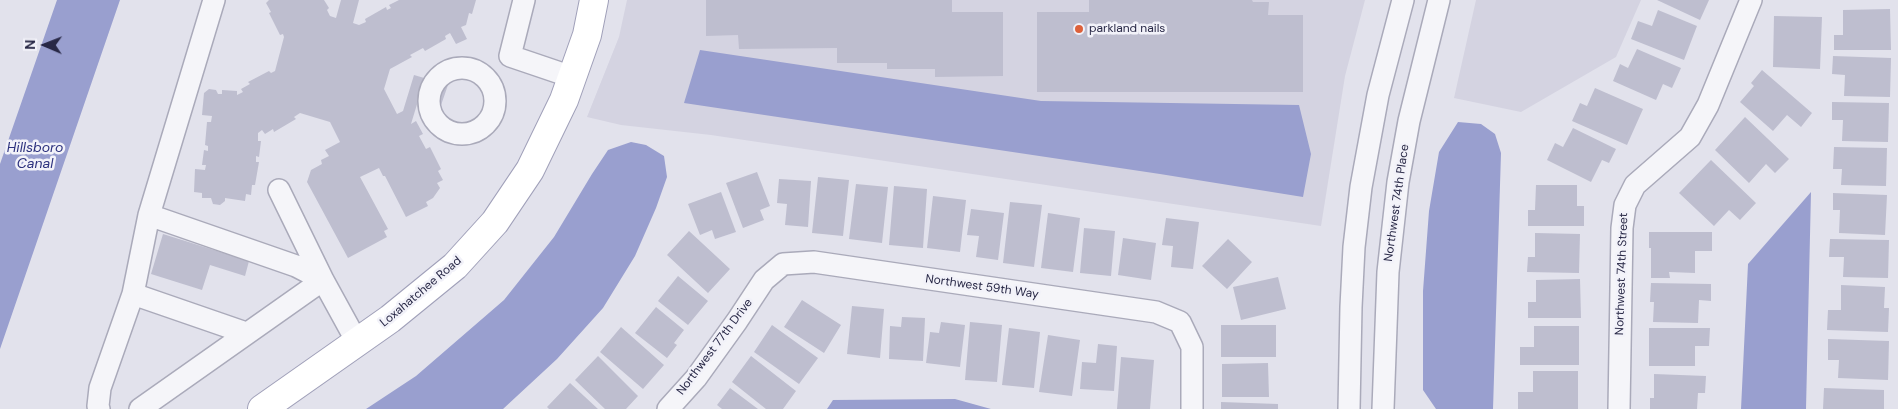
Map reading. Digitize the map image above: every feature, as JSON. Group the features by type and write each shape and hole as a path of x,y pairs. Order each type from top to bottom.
{"main road":[{"name":"Loxahatchee Road","path":"262,409 390,320 455,266 495,222 530,170 564,100 587,35 594,0"}],"street":[{"path":"99,409 100,388 134,294 149,214 214,0"},
{"path":"488,81 510,56 524,0"},
{"path":"1349,409 1352,273 1361,187 1378,95 1403,0"},
{"name":"Northwest 74th Place","path":"1383,409 1388,272 1398,182 1409,122 1439,0"},
{"name":"Northwest 74th Street","path":"1618,409 1622,228 1625,205 1634,185 1690,137 1708,105 1750,0"},
{"path":"510,56 572,77"},
{"path":"279,190 323,280 357,342"},
{"path":"149,214 296,266 323,280"},
{"name":"Northwest 59th Way","path":"783,264 824,263 1156,312 1180,322 1192,347 1192,409"},
{"name":"Northwest 77th Drive","path":"668,409 702,370 737,322 764,280 783,264"},
{"path":"140,409 323,280"},
{"path":"134,294 246,333"}],"shaded area":[{"path":"627,0 1365,0 1345,76 1321,226 711,135 621,125 587,117 619,37"},
{"path":"1476,0 1641,0 1616,57 1521,112 1454,98"}],"water":[{"name":"Hillsboro Canal","path":"57,0 120,0 0,349 0,164"},
{"path":"700,50 1041,101 1299,105 1311,154 1303,197 684,103"},
{"path":"1458,122 1481,124 1495,134 1501,153 1493,409 1436,409 1423,390 1423,291 1429,211 1439,152"},
{"path":"631,142 646,145 664,156 667,177 635,256 603,308 557,359 503,409 366,409 416,376 504,300 554,237 608,150"},
{"path":"1811,192 1806,409 1741,409 1748,264"},
{"path":"955,399 991,409 827,409 833,400"}],"building":[{"path":"269,0 324,0 329,8 327,10 330,16 336,18 341,0 359,0 353,23 359,25 366,22 365,19 386,7 387,10 391,8 389,5 399,0 476,0 472,14 469,13 466,25 461,27 467,39 456,44 450,33 445,36 446,39 425,51 423,48 410,55 412,57 390,69 384,89 397,114 403,111 414,75 448,85 440,108 418,101 411,124 416,121 423,134 419,136 426,149 430,147 441,169 438,171 443,180 437,183 440,188 433,198 426,202 428,206 406,217 379,168 360,177 388,229 384,231 387,237 348,258 307,182 311,170 322,164 321,160 329,156 325,150 340,142 330,122 300,113 294,117 296,119 274,132 273,129 265,134 262,130 258,133 258,141 261,141 259,157 256,156 256,162 259,162 255,185 252,185 251,195 246,194 245,201 225,198 225,201 220,205 213,204 211,198 202,198 202,193 194,192 195,169 205,170 206,165 202,165 204,150 208,151 208,146 205,145 207,122 211,122 212,116 202,115 204,93 209,89 216,90 218,94 222,94 222,90 237,91 237,95 243,92 241,89 250,84 248,82 269,71 271,73 275,71 284,37 283,34 280,35 269,13 271,12 266,3"},
{"path":"706,0 952,0 952,12 1003,12 1003,76 935,77 935,69 887,69 887,63 837,63 837,48 739,49 738,35 706,36"},
{"path":"1089,0 1252,0 1253,2 1269,2 1268,15 1303,15 1303,92 1037,92 1037,12 1089,12"},
{"path":"1657,0 1709,0 1700,20"},
{"path":"1890,9 1891,50 1834,50 1834,35 1843,35 1843,10"},
{"path":"1658,10 1697,26 1684,60 1631,39 1638,21 1652,26"},
{"path":"1774,16 1822,17 1820,69 1773,67"},
{"path":"1637,49 1681,68 1672,88 1663,84 1656,100 1613,81 1620,64 1628,68"},
{"path":"1833,56 1891,58 1890,97 1844,96 1845,75 1832,74"},
{"path":"1762,70 1812,113 1801,127 1787,115 1773,131 1740,102 1754,86 1751,83"},
{"path":"1595,88 1643,109 1627,145 1572,121 1580,103 1587,106"},
{"path":"1832,102 1889,103 1888,142 1842,141 1843,120 1832,120"},
{"path":"1745,117 1789,159 1775,173 1766,164 1749,183 1715,150"},
{"path":"1573,128 1616,149 1609,163 1602,160 1591,182 1547,160 1555,143 1563,147"},
{"path":"1834,147 1887,148 1886,186 1841,185 1842,169 1833,169"},
{"path":"1711,160 1756,203 1740,220 1729,210 1714,226 1679,193"},
{"path":"757,172 770,206 760,210 764,220 743,228 726,183"},
{"path":"818,177 849,180 843,236 812,233"},
{"path":"779,179 811,181 808,227 785,225 787,204 777,203"},
{"path":"856,184 888,187 882,243 849,239"},
{"path":"1536,185 1577,185 1577,206 1584,206 1584,226 1528,226 1528,210 1535,210"},
{"path":"894,186 927,189 923,248 889,245"},
{"path":"721,192 736,232 715,239 712,230 700,235 688,204"},
{"path":"1833,193 1887,195 1885,235 1839,233 1840,210 1833,210"},
{"path":"933,196 966,200 960,252 927,248"},
{"path":"1010,202 1042,205 1034,267 1003,263"},
{"path":"971,209 1004,213 998,260 976,257 979,236 967,235"},
{"path":"1048,213 1080,218 1073,272 1041,268"},
{"path":"1166,218 1199,222 1193,269 1171,267 1173,246 1162,245"},
{"path":"1084,228 1115,231 1111,276 1080,273"},
{"path":"689,231 730,269 708,293 667,255"},
{"path":"1649,232 1712,232 1712,251 1695,251 1695,273 1669,272 1670,278 1651,278"},
{"path":"1535,233 1580,234 1579,273 1527,272 1528,257 1535,257"},
{"path":"163,234 249,261 245,276 210,265 202,290 151,274"},
{"path":"1123,238 1156,243 1151,280 1118,275"},
{"path":"1228,239 1252,262 1227,289 1202,266"},
{"path":"1830,239 1889,240 1888,278 1843,277 1844,257 1829,257"},
{"path":"678,276 708,301 688,325 658,301"},
{"path":"1278,277 1286,309 1241,320 1233,287"},
{"path":"1580,279 1581,318 1528,318 1528,302 1536,302 1536,280"},
{"path":"1651,283 1711,284 1711,301 1699,300 1698,323 1653,322 1654,302 1650,302"},
{"path":"1841,285 1885,287 1884,308 1889,308 1888,332 1827,330 1828,310 1841,310"},
{"path":"802,300 841,325 824,353 784,327"},
{"path":"852,306 884,309 880,358 847,354"},
{"path":"656,307 684,330 674,343 677,345 667,358 635,333"},
{"path":"902,317 925,318 923,361 889,359 890,326 901,327"},
{"path":"941,322 965,325 960,367 926,363 930,332 939,333"},
{"path":"970,322 1002,325 997,382 965,380"},
{"path":"772,325 818,358 799,384 754,352"},
{"path":"1221,325 1276,325 1276,357 1221,357"},
{"path":"1534,326 1579,326 1579,365 1520,365 1520,347 1534,347"},
{"path":"621,327 664,365 643,389 600,352"},
{"path":"1009,328 1040,332 1034,388 1002,385"},
{"path":"1649,328 1710,328 1709,346 1695,346 1695,366 1649,366"},
{"path":"1048,335 1080,340 1072,396 1039,392"},
{"path":"1828,339 1889,341 1888,380 1838,378 1839,360 1828,360"},
{"path":"1098,344 1117,346 1114,391 1080,389 1082,362 1096,363"},
{"path":"598,356 638,396 626,409 605,409 575,380"},
{"path":"751,356 796,391 783,409 766,409 732,382"},
{"path":"1121,357 1154,360 1150,409 1117,409"},
{"path":"1268,363 1269,397 1222,397 1222,364"},
{"path":"1533,371 1578,371 1578,409 1518,409 1518,392 1533,392"},
{"path":"1654,374 1706,376 1705,393 1698,393 1697,409 1650,409 1650,398 1654,398"},
{"path":"570,383 598,409 549,409 547,407"},
{"path":"730,388 758,409 722,409 717,405"},
{"path":"1824,388 1884,390 1884,409 1823,409"},
{"path":"1221,402 1278,404 1278,409 1221,409"}],"place":[{"name":"parkland nails","path":"1079,29"}]}
